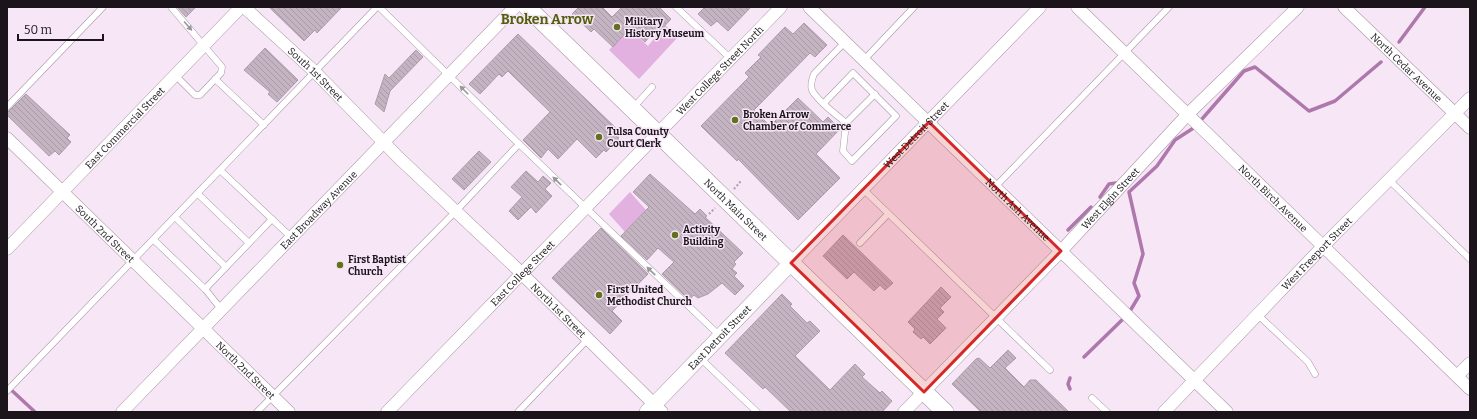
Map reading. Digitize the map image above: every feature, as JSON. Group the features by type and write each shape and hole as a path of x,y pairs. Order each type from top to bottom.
{"main road":[{"name":"North Main Street","path":"527,7 945,412"}],"street":[{"name":"East Commercial Street","path":"7,248 241,7"},
{"name":"South 1st Street","path":"244,7 315,72 384,142"},
{"name":"East Broadway Avenue","path":"122,412 515,7"},
{"name":"West College Street North","path":"658,133 781,7"},
{"name":"North Ash Avenue","path":"809,7 1227,412"},
{"name":"West Detroit Street","path":"792,263 862,189 1040,7"},
{"name":"North Birch Avenue","path":"1077,7 1324,245 1470,389"},
{"name":"West Elgin Street","path":"904,412 1298,7"},
{"name":"North Cedar Avenue","path":"1344,7 1470,128"},
{"name":"West Freeport Street","path":"1164,412 1388,179 1470,98"},
{"name":"East College Street","path":"387,412 658,133"},
{"name":"South 2nd Street","path":"7,138 202,328"},
{"name":"North 1st Street","path":"384,142 521,273 655,410"},
{"name":"East Detroit Street","path":"655,410 720,336 792,263"},
{"name":"North 2nd Street","path":"202,328 288,412"},
{"path":"1457,376 1470,363"}],"lane":[{"path":"7,107 103,7"},
{"path":"171,7 222,67 221,73 202,94 195,95 175,75"},
{"path":"7,391 132,260 176,218 378,7 585,208 720,336"},
{"path":"676,7 730,58"},
{"path":"864,60 914,7"},
{"path":"995,188 1169,7"},
{"path":"845,42 814,74 811,82 811,89 846,123"},
{"path":"824,103 853,73 874,94 896,116 852,161 843,151 846,123 874,94"},
{"path":"215,79 264,125"},
{"path":"632,109 652,87"},
{"path":"257,412 456,211 519,144"},
{"path":"221,170 291,237"},
{"path":"1388,179 1470,259"},
{"path":"862,189 1050,370"},
{"path":"198,194 249,243"},
{"path":"860,243 888,214"},
{"path":"176,218 226,267"},
{"path":"205,289 272,219"},
{"path":"154,240 205,289 221,309"},
{"path":"1257,314 1308,362 1315,374"},
{"path":"518,412 588,340"},
{"path":"700,358 757,412"},
{"path":"1092,398 1107,412"}],"path":[{"path":"732,191 741,181"},
{"path":"709,214 718,206"}],"highlighted area":[{"path":"929,122 1061,251 924,392 791,263"}],"shaded area":[{"path":"665,25 678,37 639,79 609,50 630,29 648,46"},
{"path":"630,192 646,210 625,232 609,214"}],"building":[{"path":"177,7 196,7 186,17"},
{"path":"269,7 342,7 317,33 315,30 304,41"},
{"path":"579,7 602,7 612,17 622,7 659,7 671,19 657,34 655,31 645,42 630,28 613,47 594,29 591,32 572,14"},
{"path":"705,7 751,7 728,31 717,21 711,26 698,14"},
{"name":"Broken Arrow Chamber of Commerce","path":"804,23 827,45 815,57 810,53 754,110 770,126 798,98 823,122 828,117 840,129 816,154 840,178 798,220 738,159 737,161 701,126 749,77 745,73 761,57 758,55 785,27 793,34"},
{"path":"518,34 619,131 618,140 606,152 604,150 596,158 577,139 558,159 548,149 541,158 523,140 550,112 508,71 502,77 499,74 480,94 469,84"},
{"path":"265,48 298,80 277,102 268,94 270,92 244,70"},
{"path":"416,50 423,57 390,91 384,112 375,104 385,74 389,78"},
{"path":"26,94 70,135 67,138 71,142 59,155 55,151 49,156 7,115 7,113"},
{"path":"479,151 491,162 464,190 452,179"},
{"path":"526,171 538,182 543,176 551,183 545,189 552,196 536,213 531,207 518,220 509,211 522,197 511,187"},
{"name":"Activity Building","path":"650,174 695,214 700,209 707,216 705,217 743,253 734,262 736,264 732,269 737,273 734,276 744,286 735,295 722,283 708,294 698,298 694,295 689,300 662,274 674,262 658,248 647,260 621,236 649,207 633,192"},
{"name":"First United Methodist Church","path":"601,228 648,274 612,311 622,321 610,334 552,278"},
{"path":"843,235 893,283 885,290 880,285 874,291 854,272 847,279 823,256"},
{"path":"941,287 951,297 940,308 944,312 937,319 946,328 930,344 923,337 921,339 913,332 915,329 908,322"},
{"path":"782,294 792,304 790,306 807,323 810,321 820,331 795,356 830,390 855,364 865,374 862,377 880,393 882,391 892,401 882,412 791,412 765,387 763,389 725,353"},
{"path":"1008,350 1016,358 1005,368 1024,387 1030,380 1036,380 1069,412 981,412 952,384 976,359 979,358 990,368"}],"waterway":[{"path":"1399,42 1425,7"},
{"path":"1130,311 1139,296 1134,283 1143,254 1129,192 1157,166 1175,140 1195,127 1244,71 1255,67 1309,111 1335,101 1381,62"},
{"path":"1100,197 1109,184 1116,183"},
{"path":"1068,230 1091,207"},
{"path":"1084,357 1122,320"},
{"path":"1070,378 1068,384 1070,389"},
{"path":"7,386 35,412"}],"place":[{"name":"Military History Museum","path":"617,27"},
{"name":"Broken Arrow Chamber of Commerce","path":"735,120"},
{"name":"Tulsa County Court Clerk","path":"599,137"},
{"name":"Activity Building","path":"675,235"},
{"name":"First Baptist Church","path":"340,265"},
{"name":"First United Methodist Church","path":"599,295"}],"district":[{"name":"Broken Arrow","path":"547,19"}]}
